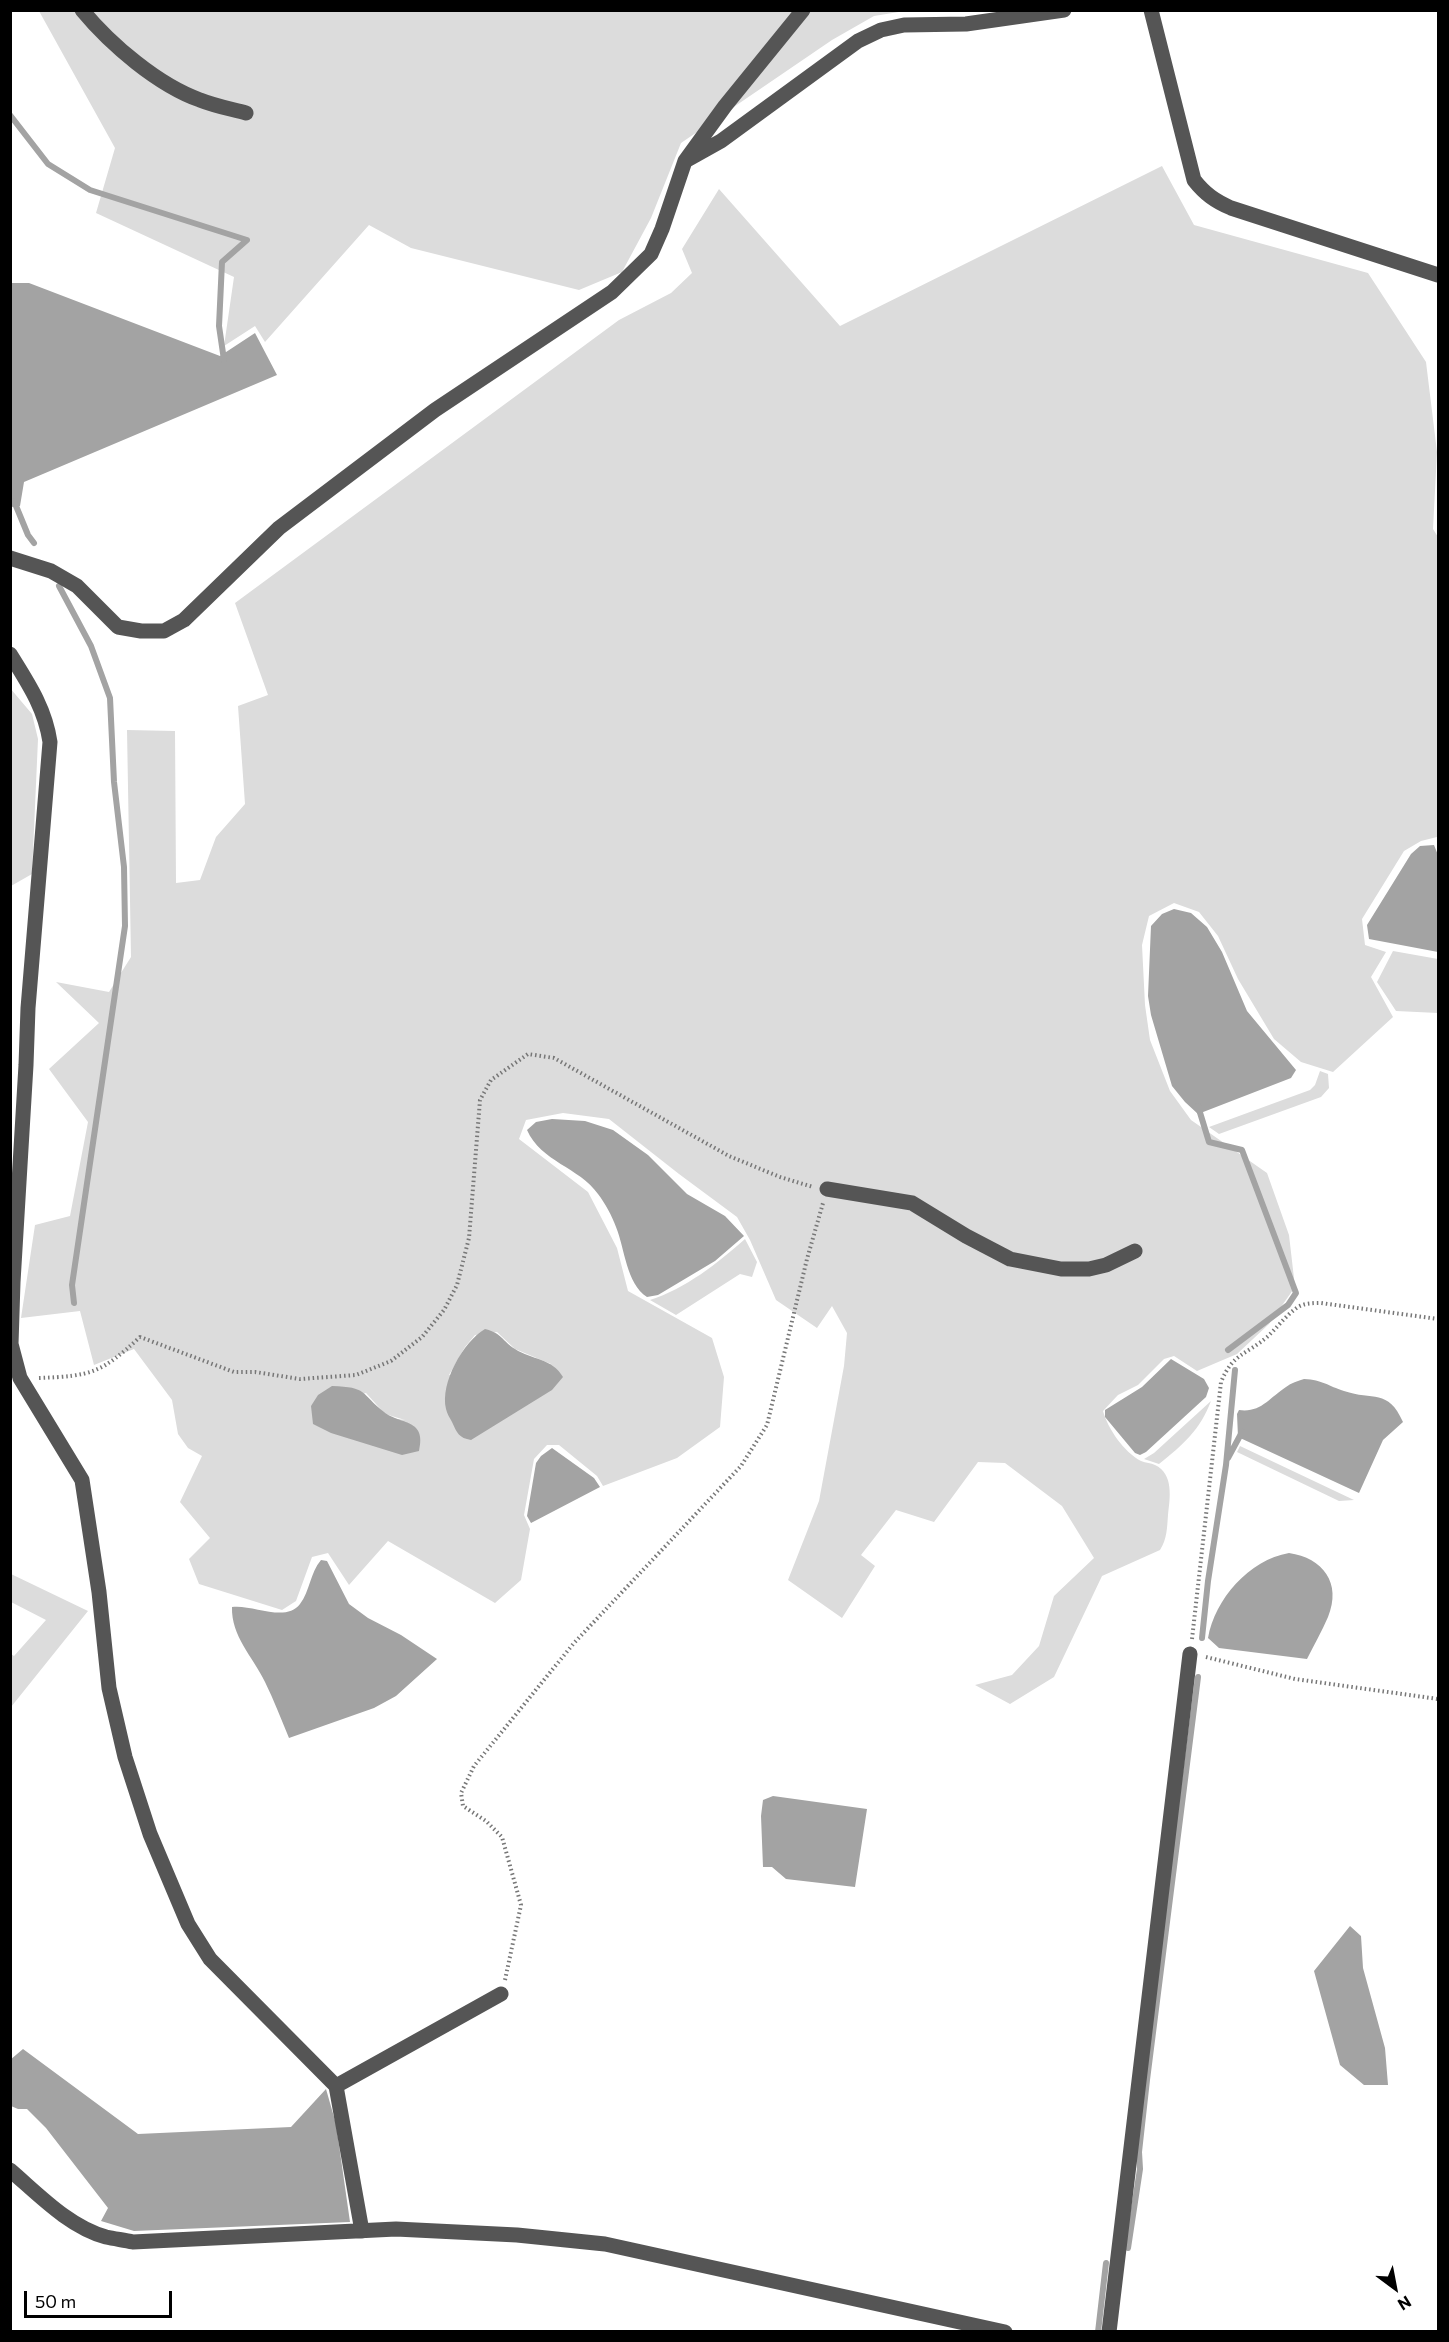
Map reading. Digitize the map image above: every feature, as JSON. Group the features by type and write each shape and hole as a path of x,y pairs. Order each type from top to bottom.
{"street":[{"path":"82,10 105,38 153,75 199,100 246,113"},
{"path":"10,558 51,571 77,586 118,627 141,631 164,631 184,620 279,528 435,410 612,292 651,254 685,161 725,105 803,10"},
{"path":"685,161 721,141 858,41 881,30 904,25 966,24 1064,10"},
{"path":"1151,10 1194,180 1203,192 1215,201 1231,208 1438,275"},
{"path":"10,654 37,697 47,724 50,742 28,1008 26,1077 12,1282 11,1344 15,1383 82,1480 99,1592 110,1688 125,1757 150,1834 188,1923 210,1959 336,2086 362,2231"},
{"path":"827,1189 912,1203 966,1236 1011,1259 1061,1269 1089,1269 1106,1265 1135,1251"},
{"path":"1109,2331 1190,1654"},
{"path":"336,2086 501,1994"},
{"path":"10,2170 67,2217 105,2237 124,2240 173,2241 396,2229 517,2235 605,2244 1005,2331"}],"path":[{"path":"15,1383 90,1373 114,1361 140,1337 234,1372 255,1372 300,1379 356,1375 391,1361 422,1337 444,1310 457,1285 469,1238 480,1100 491,1080 528,1054 554,1058 729,1156 805,1186 827,1189 807,1259 767,1425 741,1467 574,1644 474,1766 461,1793 463,1806 486,1821 502,1837 521,1905 501,1994"},
{"path":"1438,1319 1308,1303 1297,1308 1266,1338 1228,1366 1221,1382 1190,1654 1295,1679 1438,1699"}],"shaded area":[{"path":"39,11 905,11 874,16 832,40 681,143 651,218 622,272 579,290 411,248 369,225 265,342 255,326 224,346 234,277 96,213 115,148"},
{"path":"1162,166 1194,225 1368,273 1426,362 1437,452 1433,529 1438,537 1438,839 1437,837 1421,841 1404,851 1362,919 1365,945 1386,952 1371,977 1393,1017 1333,1072 1301,1062 1274,1039 1238,979 1218,936 1199,912 1174,903 1149,916 1142,945 1145,1005 1150,1040 1170,1091 1191,1120 1267,1173 1289,1235 1295,1287 1269,1324 1237,1354 1197,1371 1174,1356 1164,1359 1138,1385 1118,1395 1103,1411 1123,1446 1141,1461 1161,1469 1168,1480 1170,1494 1164,1542 1160,1550 1102,1576 1054,1677 1010,1704 975,1685 1012,1675 1039,1646 1054,1596 1094,1558 1062,1506 1005,1463 978,1462 934,1522 896,1510 861,1555 875,1566 842,1618 788,1580 819,1501 844,1366 847,1333 832,1306 817,1328 776,1300 750,1240 737,1217 609,1119 563,1113 526,1120 519,1139 588,1192 617,1248 628,1291 712,1338 724,1377 720,1427 677,1458 603,1486 597,1476 559,1445 547,1445 534,1459 524,1515 530,1529 521,1580 495,1603 388,1541 349,1585 328,1553 312,1557 296,1601 282,1610 199,1584 189,1559 210,1538 180,1502 202,1456 188,1448 178,1434 172,1400 134,1349 94,1365 80,1311 21,1318 35,1225 70,1216 88,1122 49,1069 99,1023 56,982 109,992 131,957 127,730 175,731 176,883 200,880 216,837 245,804 238,706 268,695 235,603 619,320 671,293 692,273 682,249 719,189 840,326","holes":["497,1332 515,1349 551,1364 449,1375 465,1347 475,1335","366,1393 385,1414 405,1420 311,1406"]},
{"path":"11,283 29,283 220,356 255,333 277,375 24,482 20,506 11,507"},
{"path":"10,688 32,714 38,739 32,874 11,886"},
{"path":"1434,845 1438,855 1438,952 1369,939 1367,925 1411,854 1420,846"},
{"path":"1174,909 1191,913 1207,927 1222,952 1247,1011 1296,1070 1291,1078 1198,1114 1172,1086 1151,1015 1148,996 1151,926 1162,914"},
{"path":"1393,951 1438,959 1438,1013 1396,1011 1377,982"},
{"path":"1320,1071 1328,1074 1329,1088 1321,1097 1219,1134 1209,1127 1310,1090 1315,1085"},
{"path":"552,1119 585,1121 613,1130 648,1155 687,1194 725,1216 744,1236 715,1261 658,1295 647,1297 640,1291 630,1274 616,1227 601,1198 581,1177 541,1150 527,1130 536,1122"},
{"path":"745,1239 757,1262 752,1277 740,1274 676,1315 650,1300 676,1289 700,1274"},
{"path":"485,1329 495,1333 521,1353 553,1366 563,1377 552,1390 471,1440 464,1438 455,1429 446,1409 446,1387 461,1353"},
{"path":"1171,1359 1204,1379 1209,1388 1206,1397 1140,1455 1135,1453 1105,1417 1105,1410 1142,1387"},
{"path":"1304,1379 1321,1382 1354,1394 1385,1400 1392,1404 1403,1422 1383,1440 1359,1493 1238,1437 1237,1414 1239,1410 1259,1407 1288,1386"},
{"path":"332,1386 352,1388 362,1392 390,1416 416,1428 420,1440 419,1451 402,1455 331,1433 313,1424 311,1406 318,1395"},
{"path":"1211,1401 1196,1429 1176,1450 1159,1464 1144,1459 1154,1453"},
{"path":"1240,1446 1354,1500 1339,1501 1237,1452"},
{"path":"552,1448 594,1478 600,1487 531,1523 527,1516 536,1463"},
{"path":"1289,1553 1311,1560 1320,1566 1331,1583 1333,1593 1328,1617 1307,1659 1219,1648 1208,1638 1218,1609 1226,1596 1236,1584 1260,1564"},
{"path":"321,1560 327,1561 349,1604 368,1618 401,1635 437,1659 396,1696 374,1708 289,1738 265,1682 239,1637 232,1607 278,1613 294,1609 303,1599"},
{"path":"11,1574 88,1611 11,1707 11,1654 14,1656 46,1620 11,1602"},
{"path":"773,1796 867,1809 855,1887 786,1879 772,1867 763,1867 761,1816 763,1800"},
{"path":"1350,1926 1361,1936 1363,1968 1385,2048 1388,2085 1364,2085 1340,2065 1314,1971"},
{"path":"23,2049 138,2134 291,2127 326,2089 336,2124 350,2222 134,2231 101,2221 108,2208 46,2128 27,2109 11,2106 10,2060"}],"waterway":[{"path":"10,115 48,164 90,190 247,240 222,262 219,326 224,360"},
{"path":"14,501 28,535 34,543"},
{"path":"59,586 91,646 110,698 114,782 124,867 125,926 72,1285 74,1303"},
{"path":"1198,1106 1209,1142 1242,1150 1296,1293 1288,1305 1228,1350"},
{"path":"1202,1638 1208,1581 1226,1465 1235,1370"},
{"path":"1228,1458 1242,1432"},
{"path":"1128,2248 1140,2169 1139,2152 1147,2080 1198,1677"},
{"path":"1098,2332 1106,2263"}]}
